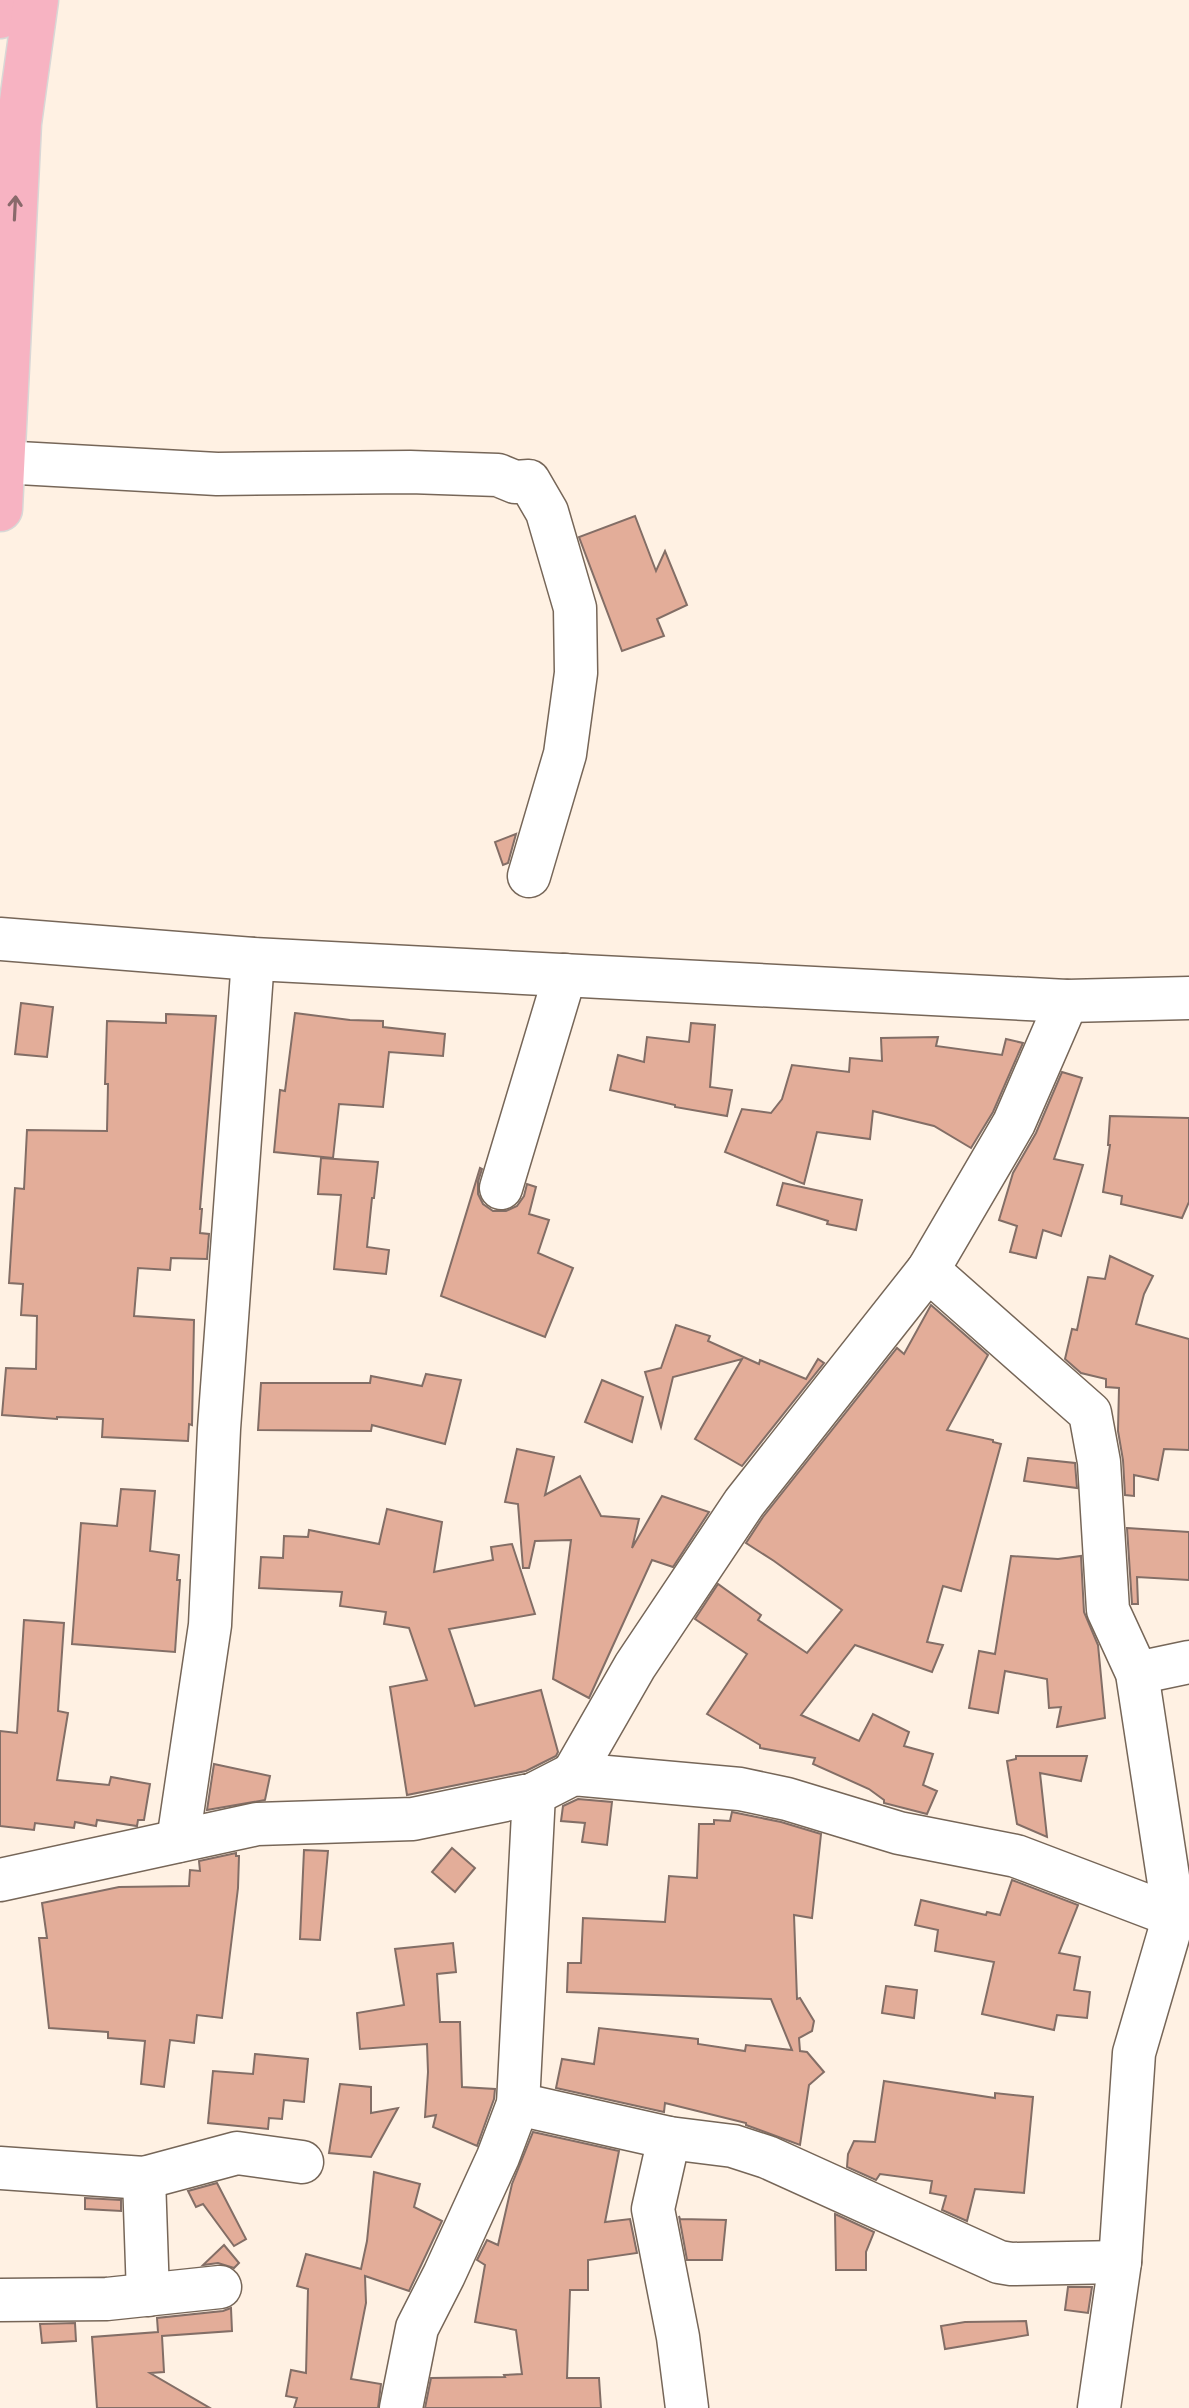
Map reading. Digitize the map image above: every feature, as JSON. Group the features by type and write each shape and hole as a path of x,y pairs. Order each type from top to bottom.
{"highway":[{"path":"0,16 3,0"},
{"path":"0,509 19,123 36,0"}],"street":[{"path":"1,463 217,474 425,472 498,475 515,482 529,481 547,512 575,608 576,673 565,754 529,876"},
{"path":"0,939 253,959 1067,1001 1189,998"},
{"path":"178,1841 210,1625 219,1429 253,959"},
{"path":"501,1188 565,975"},
{"path":"573,1774 635,1666 744,1503 928,1270 1014,1123 1067,1001"},
{"path":"928,1270 1090,1413 1099,1462 1108,1610 1137,1673 1174,1916 1134,2053 1120,2262 1099,2408"},
{"path":"1137,1673 1189,1662"},
{"path":"0,1880 257,1824 413,1819 534,1794 573,1774 740,1789 787,1799 899,1833 1016,1856 1174,1916"},
{"path":"401,2408 417,2328 498,2157 518,2104 534,1794"},
{"path":"518,2104 669,2138 733,2146 767,2157 999,2262 1120,2262"},
{"path":"669,2138 653,2209 678,2337 687,2408"},
{"path":"0,2168 144,2178 237,2153 302,2162"},
{"path":"144,2178 148,2295"},
{"path":"0,2300 107,2299 220,2287"}],"building":[{"path":"635,516 656,571 665,551 687,605 657,619 664,636 622,651 579,537"},
{"path":"516,834 508,863 503,865 495,842"},
{"path":"21,1003 53,1007 47,1057 15,1054"},
{"path":"295,1013 383,1021 383,1027 445,1034 443,1056 389,1052 383,1107 339,1104 333,1158 274,1152 280,1090 285,1091"},
{"path":"166,1014 216,1016 200,1209 200,1233 209,1234 207,1259 171,1258 170,1270 138,1268 134,1316 194,1320 192,1425 189,1424 188,1441 102,1437 103,1419 2,1415 6,1368 36,1369 37,1316 21,1315 23,1284 9,1283 15,1188 24,1189 27,1130 107,1131 107,1021 166,1023"},
{"path":"691,1023 715,1025 710,1087 732,1090 727,1116 675,1107 610,1090 618,1055 644,1062 647,1037 689,1042"},
{"path":"938,1037 936,1046 1002,1055 1006,1039 1023,1043 993,1112 971,1148 934,1126 873,1111 870,1139 817,1132 804,1184 725,1152 742,1109 771,1113 782,1099 792,1065 849,1072 850,1058 882,1061 881,1038"},
{"path":"1062,1072 1082,1078 1054,1159 1083,1165 1061,1236 1043,1230 1036,1258 1010,1252 1017,1226 999,1220 1013,1173 1036,1133"},
{"path":"1110,1116 1189,1118 1189,1202 1182,1218 1121,1204 1122,1196 1103,1192 1110,1145"},
{"path":"321,1158 378,1162 367,1247 389,1250 386,1274 334,1269 341,1195 318,1194"},
{"path":"480,1168 478,1194 483,1204 493,1211 506,1211 517,1206 527,1184 536,1187 529,1214 549,1220 538,1253 573,1268 545,1337 441,1296"},
{"path":"783,1183 862,1200 856,1230 827,1224 828,1221 777,1205"},
{"path":"1110,1256 1153,1276 1144,1294 1136,1324 1189,1339 1189,1450 1164,1449 1158,1480 1134,1475 1134,1496 1125,1495 1118,1431 1119,1388 1106,1387 1106,1379 1081,1373 1065,1359 1072,1329 1077,1330 1088,1277 1105,1279"},
{"path":"931,1305 988,1355 947,1430 1001,1444 961,1591 943,1586 927,1642 943,1645 932,1672 855,1645 801,1715 859,1741 873,1714 909,1732 904,1746 933,1754 923,1785 937,1791 927,1814 884,1803 869,1789 813,1764 815,1758 760,1748 760,1745 707,1714 747,1654 695,1619 718,1584 761,1615 758,1620 807,1653 842,1610 746,1543 763,1517 897,1348 904,1354"},
{"path":"676,1325 710,1336 708,1341 759,1364 760,1360 806,1379 818,1359 824,1363 742,1466 695,1439 742,1359 673,1377 661,1427 645,1372 661,1368"},
{"path":"426,1374 461,1380 445,1444 372,1425 371,1431 258,1430 261,1383 370,1383 371,1376 422,1386"},
{"path":"602,1380 643,1397 632,1442 585,1422"},
{"path":"517,1449 554,1457 545,1495 580,1476 601,1516 639,1519 632,1548 662,1496 709,1512 673,1567 652,1560 589,1698 553,1679 571,1540 535,1541 529,1568 523,1568 518,1504 505,1502"},
{"path":"1028,1458 1075,1463 1077,1488 1024,1481"},
{"path":"121,1489 155,1491 150,1551 179,1555 175,1652 72,1644 81,1523 117,1526"},
{"path":"387,1509 442,1522 434,1572 493,1560 491,1547 512,1544 535,1614 449,1629 475,1706 541,1690 558,1752 556,1756 526,1771 407,1795 390,1687 427,1680 409,1628 384,1624 386,1612 340,1606 342,1592 259,1588 261,1557 283,1558 284,1536 308,1537 309,1530 379,1544"},
{"path":"1127,1528 1189,1532 1189,1580 1137,1577 1138,1604 1132,1604"},
{"path":"1011,1556 1058,1559 1081,1556 1084,1612 1098,1645 1105,1718 1057,1727 1061,1707 1049,1708 1047,1679 1005,1671 998,1713 969,1708 979,1651 995,1654"},
{"path":"24,1620 64,1623 58,1711 68,1713 57,1780 109,1785 111,1777 150,1784 144,1820 138,1820 137,1826 97,1820 96,1826 75,1822 74,1828 35,1823 34,1830 0,1826 0,1731 17,1733"},
{"path":"1016,1756 1087,1756 1081,1781 1040,1773 1047,1837 1017,1824 1007,1761 1016,1759"},
{"path":"214,1764 270,1776 265,1800 207,1810"},
{"path":"578,1799 612,1802 607,1845 582,1842 585,1823 561,1821 563,1806"},
{"path":"732,1812 821,1834 812,1918 794,1915 797,1999 800,1998 814,2021 812,2031 799,2038 800,2051 807,2052 824,2072 809,2085 800,2145 746,2123 665,2103 664,2112 556,2088 562,2059 594,2064 599,2028 698,2039 698,2044 745,2051 746,2045 792,2050 771,1999 567,1992 568,1963 581,1963 583,1918 665,1922 669,1876 697,1878 699,1824 714,1824 714,1820 730,1821"},
{"path":"452,1848 475,1868 455,1892 432,1872"},
{"path":"304,1850 328,1851 320,1940 300,1939"},
{"path":"236,1853 239,1856 238,1888 222,2018 197,2015 194,2043 170,2040 164,2087 141,2084 145,2041 108,2038 108,2032 49,2028 39,1938 47,1938 42,1903 119,1887 189,1886 190,1870 200,1871 199,1861"},
{"path":"1012,1880 1078,1905 1059,1953 1080,1957 1074,1990 1090,1992 1087,2018 1057,2015 1054,2030 982,2014 994,1962 935,1951 938,1930 915,1925 921,1900 986,1915 987,1912 1000,1915"},
{"path":"453,1943 456,1972 437,1974 440,2022 460,2022 462,2087 495,2089 477,2146 433,2127 436,2115 425,2117 427,2044 360,2049 357,2013 404,2005 395,1949"},
{"path":"886,1986 917,1990 914,2018 882,2013"},
{"path":"255,2054 308,2059 304,2102 284,2100 282,2119 269,2118 268,2129 208,2123 213,2071 253,2074"},
{"path":"884,2081 995,2098 995,2093 1033,2097 1024,2193 975,2189 967,2221 942,2210 946,2196 930,2193 932,2181 880,2174 876,2180 847,2167 848,2154 854,2141 875,2142"},
{"path":"340,2084 371,2087 371,2113 398,2108 371,2157 329,2153"},
{"path":"533,2132 619,2151 605,2222 630,2219 637,2253 588,2260 588,2290 570,2290 567,2378 599,2378 601,2408 425,2408 431,2378 522,2374 516,2330 475,2322 485,2265 477,2260 487,2240 498,2245 512,2184"},
{"path":"374,2172 420,2184 414,2207 442,2221 409,2291 365,2276 366,2303 351,2379 381,2384 378,2408 294,2408 297,2398 286,2396 291,2370 306,2373 308,2289 297,2286 306,2254 361,2269"},
{"path":"217,2183 246,2239 234,2246 203,2204 196,2207 188,2191"},
{"path":"85,2198 121,2200 121,2211 85,2209"},
{"path":"835,2214 874,2232 866,2252 866,2270 836,2270"},
{"path":"679,2216 680,2219 726,2220 722,2260 687,2260"},
{"path":"224,2245 239,2263 234,2268 218,2263 203,2265"},
{"path":"1068,2287 1092,2287 1088,2313 1065,2310"},
{"path":"231,2308 232,2331 162,2336 164,2372 150,2373 210,2408 97,2408 92,2337 158,2332 157,2318"},
{"path":"1026,2321 1028,2335 945,2349 941,2326 965,2322"},
{"path":"75,2323 76,2341 42,2343 40,2324"}]}
